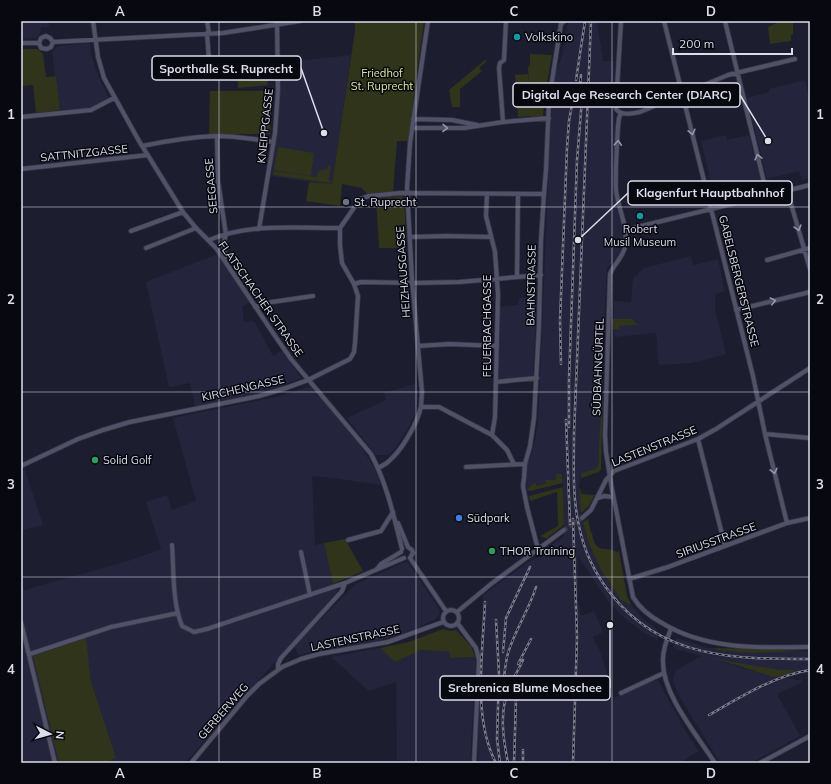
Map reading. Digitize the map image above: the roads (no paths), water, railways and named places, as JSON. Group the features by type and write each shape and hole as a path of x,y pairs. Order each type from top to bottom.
{"street":[{"name":"FLATSCHACHER STRASSE","path":"93,21 100,65 104,78 142,146 183,212 196,228 216,248 280,344 308,380 371,454 378,468 395,518 402,551"},
{"path":"206,21 210,73"},
{"path":"53,42 222,33 277,23 300,21"},
{"name":"HEIZHAUSGASSE","path":"421,407 422,392 413,283 407,193 407,169 428,21"},
{"path":"503,122 499,68 500,63 504,60 506,21"},
{"name":"BAHNSTRASSE","path":"538,549 523,486 525,464 533,430 537,378 544,194 550,92 561,24 564,21"},
{"path":"621,21 616,105 616,109 621,113 634,114 737,73 795,59"},
{"name":"GABELSBERGERSTRASSE","path":"664,21 712,209 759,401 764,434 787,523"},
{"path":"724,21 767,195"},
{"name":"KNEIPPGASSE","path":"259,228 273,142 278,90 277,23"},
{"path":"39,43 41,38 46,36 53,42"},
{"path":"39,43 41,48 47,50 51,47 53,42"},
{"path":"21,43 39,43"},
{"path":"21,117 91,110 114,98"},
{"name":"SÜDBAHNGÜRTEL","path":"621,113 618,126 616,181 619,205 626,230 625,249 610,274 605,435 613,496 633,597 640,607 650,616 670,629 698,640 721,644 769,647 810,647"},
{"path":"412,128 457,128 549,118"},
{"path":"413,119 452,120 477,125"},
{"path":"142,146 177,139 217,136 273,142"},
{"name":"SEEGASSE","path":"217,136 218,182 226,235 223,244 226,262"},
{"name":"SATTNITZGASSE","path":"21,169 148,155"},
{"path":"626,230 810,185"},
{"path":"787,190 810,269"},
{"path":"209,240 259,228 340,228 360,199 368,196 407,193 544,194"},
{"name":"FEUERBACHGASSE","path":"487,194 486,216 495,252 498,294 495,417 492,435"},
{"path":"517,277 518,194"},
{"path":"131,231 183,212"},
{"path":"146,248 196,228"},
{"name":"KIRCHENGASSE","path":"21,466 78,439 102,430 130,422 259,396 308,380 346,362 352,356 355,343 358,296 354,284 342,263 340,228"},
{"path":"410,237 491,236"},
{"path":"767,260 810,248"},
{"path":"354,284 361,282 462,282 541,275"},
{"path":"736,310 810,292"},
{"path":"255,307 272,302 314,296"},
{"path":"418,346 450,344 497,346"},
{"name":"LASTENSTRASSE","path":"582,518 591,510 610,475 617,469 698,439 810,368"},
{"path":"496,382 537,378"},
{"path":"378,468 389,461 404,443 421,407 439,407 492,435 507,450 514,464"},
{"path":"764,434 810,438"},
{"path":"698,439 725,546"},
{"path":"466,467 525,464"},
{"path":"597,498 613,496"},
{"path":"348,540 381,531 393,512"},
{"name":"FLATSCHACHER STRASSE","path":"395,518 398,521 408,547"},
{"name":"SIRIUSSTRASSE","path":"629,579 668,567 787,523 810,518"},
{"path":"457,612 564,530"},
{"path":"172,545 178,613 182,626 194,632 310,595 345,583 404,558 410,558"},
{"path":"376,569 381,564 408,547 413,553 410,558"},
{"path":"402,551 404,558"},
{"path":"301,552 310,595"},
{"path":"410,558 446,611"},
{"path":"278,670 278,664 281,658 342,591 345,583"},
{"path":"450,610 457,612 460,620 458,624 450,627 443,622 446,611 450,610"},
{"path":"30,654 111,627 178,613"},
{"path":"21,622 30,654 55,763"},
{"name":"LASTENSTRASSE","path":"272,674 301,659 320,654 388,642 443,622"},
{"path":"458,624 476,648 479,660 474,763"},
{"path":"670,629 664,650 663,660 666,682 679,708 713,763"},
{"name":"GERBERWEG","path":"190,763 247,696 272,674"},
{"path":"621,693 664,674"},
{"path":"760,763 810,736"}],"tunnel":[{"path":"564,530 582,518"}],"railway":[{"path":"576,80 585,21"},
{"path":"591,21 574,433 575,503 579,526 587,553 595,570 611,594 631,615 653,632 677,643 702,651 728,656 810,659"},
{"path":"578,105 581,75"},
{"path":"561,364 560,320 567,148 569,121 574,94"},
{"path":"569,427 569,379 577,160 582,99"},
{"path":"566,420 570,524"},
{"path":"573,519 577,637 573,763"},
{"path":"503,652 506,618 530,567"},
{"path":"504,677 508,653 514,636 530,604 536,587"},
{"path":"485,602 481,663 481,705 484,726 496,763"},
{"path":"496,620 499,674 497,739 500,763"},
{"path":"518,664 531,639"},
{"path":"508,763 503,735 504,707 509,688 523,660"},
{"path":"709,715 745,694 770,682 810,670"},
{"path":"514,763 516,699"},
{"path":"523,750 523,763"}],"place":[{"name":"Volkskino","path":"517,37"},
{"name":"Sporthalle St. Ruprecht","path":"324,133"},
{"name":"Digital Age Research Center (D!ARC)","path":"768,141"},
{"name":"St. Ruprecht","path":"346,202"},
{"name":"Robert Musil Museum","path":"640,216"},
{"name":"Klagenfurt Hauptbahnhof","path":"578,240"},
{"name":"Solid Golf","path":"95,460"},
{"name":"Südpark","path":"459,518"},
{"name":"THOR Training","path":"492,551"},
{"name":"Srebrenica Blume Moschee","path":"610,625"}],"park label":[{"name":"Friedhof St. Ruprecht","path":"382,79"}]}
